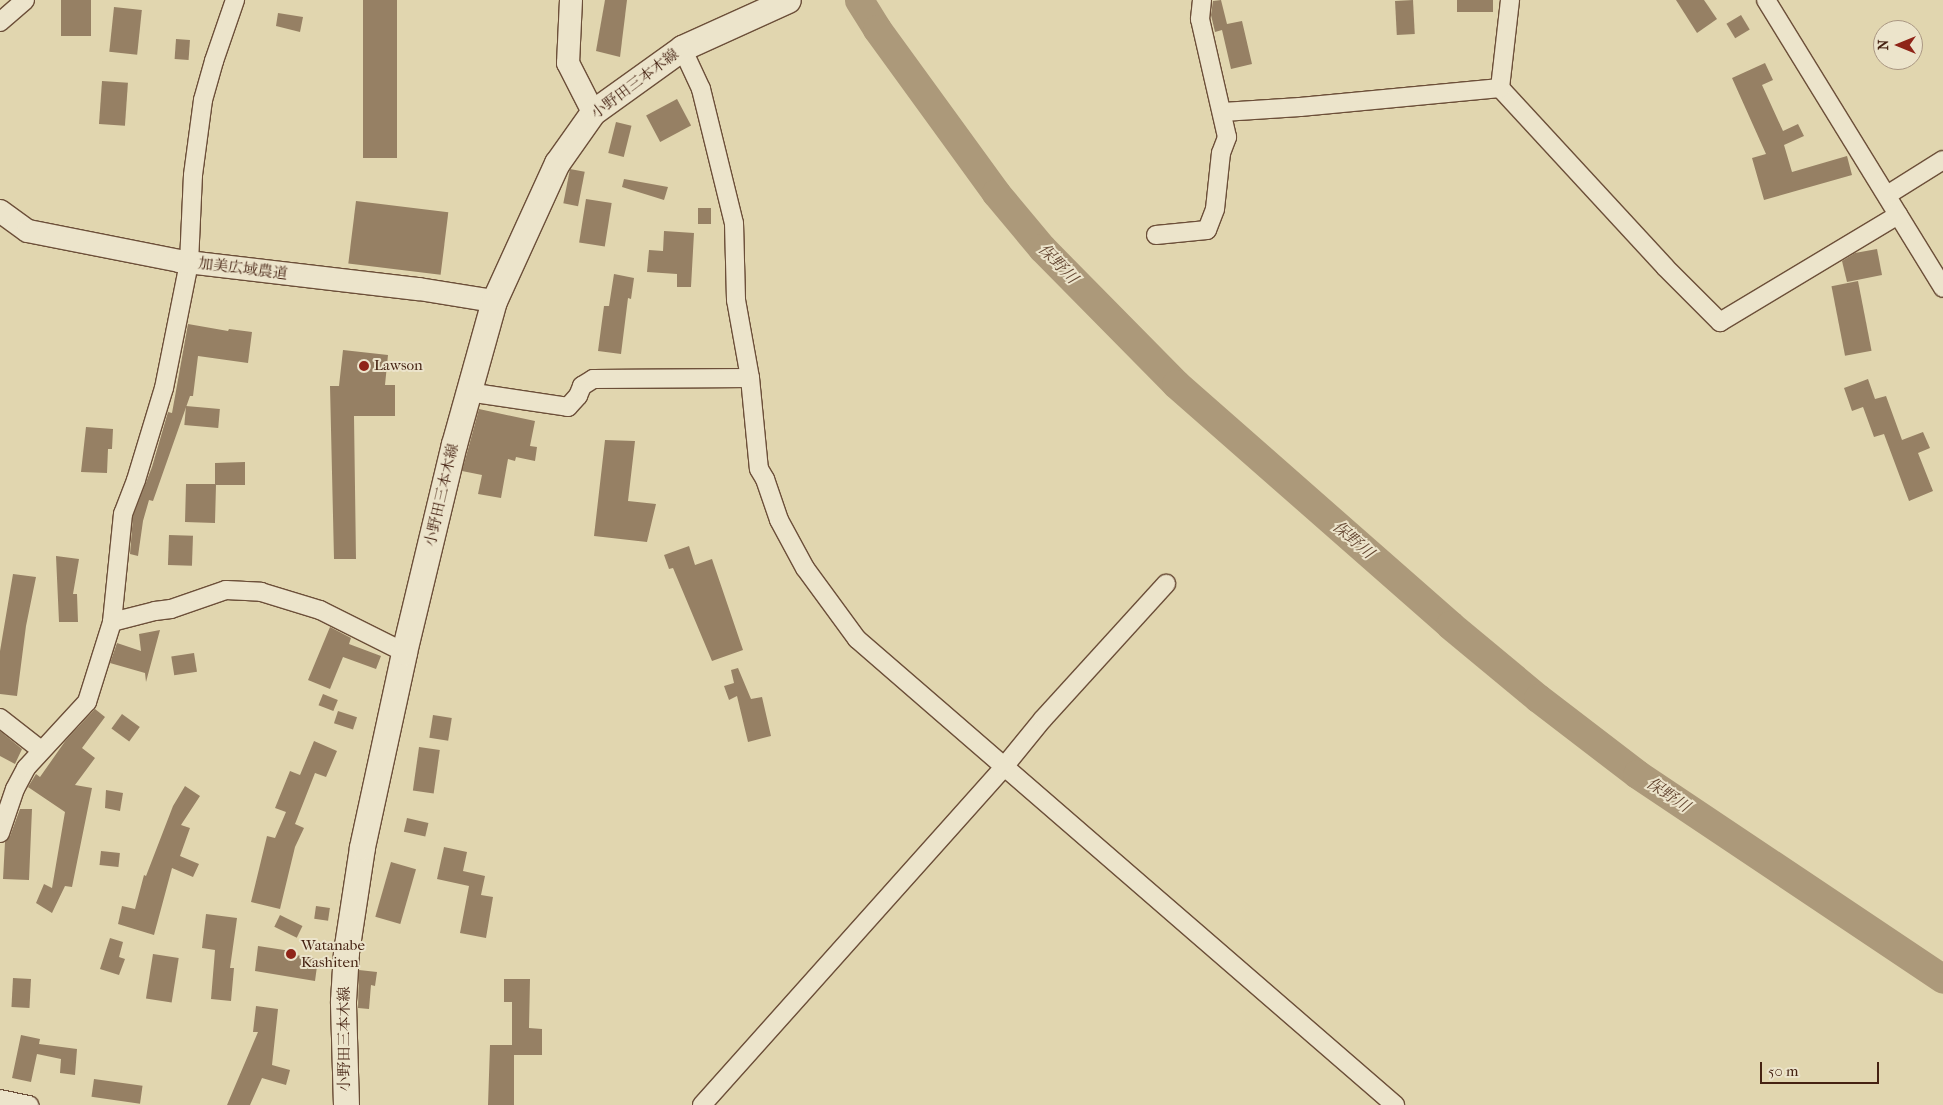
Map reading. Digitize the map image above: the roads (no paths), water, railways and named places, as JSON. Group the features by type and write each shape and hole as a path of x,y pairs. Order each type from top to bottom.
{"main road":[{"name":"小野田三本木線","path":"346,1105 343,1001 346,952 362,847 404,652 468,392 494,301 557,163 593,112 682,48 779,4"}],"street":[{"path":"0,22 25,0"},
{"path":"0,833 15,788 26,768 40,750 86,702 112,622 123,514 136,480 164,388 189,263 193,176 203,100 235,0"},
{"path":"571,0 568,63 593,112"},
{"path":"1156,235 1207,230 1215,209 1221,153 1227,137 1223,112 1200,19 1202,0"},
{"path":"1510,0 1500,88 1665,267 1720,322 1898,215"},
{"path":"1766,0 1888,195 1898,215 1943,288"},
{"path":"682,48 701,89 734,223 736,300 750,378 759,469 765,479 780,520 805,568 856,639 1395,1105"},
{"path":"1223,112 1300,107 1500,88"},
{"path":"1888,195 1943,160"},
{"name":"加美広域農道","path":"0,211 28,231 189,263 419,289 494,301"},
{"path":"468,392 568,407 578,396 582,386 593,379 750,378"},
{"path":"702,1105 1003,768 1043,719 1166,584"},
{"path":"112,622 171,609 226,590 261,592 320,610 404,652"},
{"path":"0,718 40,750"},
{"path":"0,1099 29,1105"}],"waterway":[{"name":"保野川","path":"859,0 877,29 996,193 1042,248 1176,384 1450,625 1538,698 1637,774 1943,979"}],"place":[{"name":"Lawson","path":"364,366"},
{"name":"Watanabe Kashiten","path":"291,954"}]}
